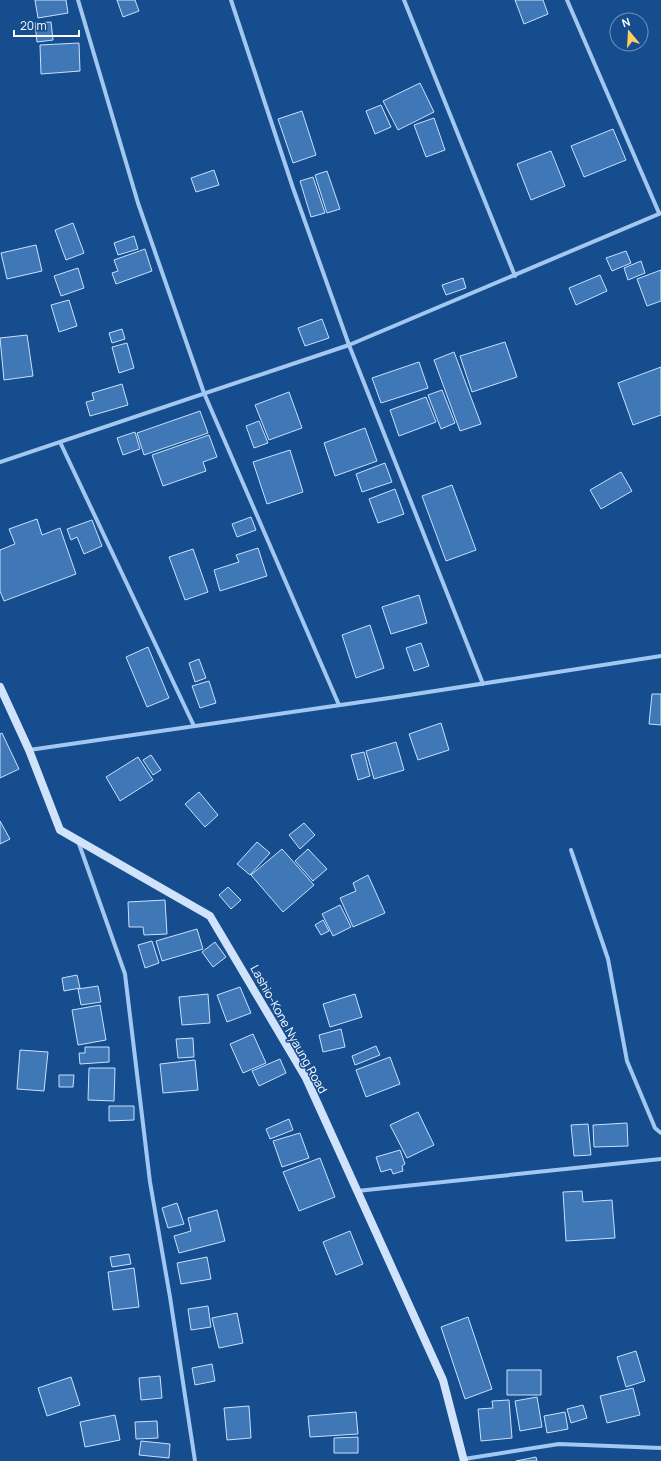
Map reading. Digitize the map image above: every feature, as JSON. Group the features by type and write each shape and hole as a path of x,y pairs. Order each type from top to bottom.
{"main road":[{"name":"Lashio-Kone Nyaung Road","path":"0,687 29,750 60,830 210,916 306,1078 443,1380 464,1460"}],"street":[{"path":"78,0 138,202 204,393 339,706"},
{"path":"231,0 293,188 349,345 483,684"},
{"path":"404,0 515,276"},
{"path":"0,462 349,345 515,276 660,213 567,0"},
{"path":"60,442 194,726"},
{"path":"29,750 339,706 661,656"},
{"path":"77,840 126,974 150,1182 170,1297 195,1461"},
{"path":"571,850 608,959 627,1061 655,1128 661,1133"},
{"path":"358,1191 661,1159"},
{"path":"464,1460 559,1444 661,1448"}],"building":[{"path":"35,0 66,0 68,13 38,18"},
{"path":"117,0 135,0 139,11 123,17"},
{"path":"515,0 543,0 548,14 524,24"},
{"path":"51,22 53,40 37,42 35,23"},
{"path":"79,43 80,71 41,74 40,45"},
{"path":"420,83 434,112 398,130 383,101"},
{"path":"381,105 391,127 375,134 366,111"},
{"path":"302,111 316,155 293,163 278,119"},
{"path":"434,118 445,150 426,157 414,125"},
{"path":"613,129 626,160 584,177 571,146"},
{"path":"551,151 565,186 531,200 517,164"},
{"path":"214,170 219,185 196,192 191,178"},
{"path":"327,171 340,209 327,213 315,175"},
{"path":"313,177 325,213 311,217 300,181"},
{"path":"73,223 84,253 66,260 55,230"},
{"path":"134,236 138,249 118,255 114,243"},
{"path":"36,245 42,271 7,279 1,253"},
{"path":"145,249 152,271 116,284 112,273 118,271 114,260"},
{"path":"626,251 631,263 612,271 606,258"},
{"path":"641,261 645,273 628,280 624,268"},
{"path":"78,268 84,288 61,296 54,276"},
{"path":"661,270 661,301 647,306 637,279"},
{"path":"600,275 607,291 576,305 569,288"},
{"path":"463,278 466,288 446,295 442,285"},
{"path":"69,300 77,326 59,332 51,305"},
{"path":"322,319 329,338 305,346 298,328"},
{"path":"122,329 125,339 112,343 109,333"},
{"path":"27,335 33,376 4,380 0,338"},
{"path":"505,342 517,377 472,392 460,356"},
{"path":"127,343 134,368 119,373 112,347"},
{"path":"454,352 481,424 460,431 434,360"},
{"path":"419,362 428,388 381,403 372,378"},
{"path":"661,367 661,415 633,425 618,383"},
{"path":"122,384 128,405 90,416 86,402 94,400 92,393"},
{"path":"442,390 455,423 441,429 428,395"},
{"path":"289,392 302,428 269,440 255,405"},
{"path":"426,397 436,422 399,436 390,410"},
{"path":"200,411 208,433 144,455 137,433"},
{"path":"259,421 268,443 254,448 246,426"},
{"path":"365,428 377,461 335,476 324,443"},
{"path":"135,432 140,449 123,455 117,438"},
{"path":"209,435 217,457 203,462 206,471 163,486 152,455"},
{"path":"290,450 303,492 267,504 253,462"},
{"path":"385,463 392,482 362,492 356,474"},
{"path":"621,472 632,491 601,509 590,490"},
{"path":"452,485 476,550 446,561 422,496"},
{"path":"395,489 404,514 378,523 369,499"},
{"path":"251,517 256,530 237,537 232,524"},
{"path":"37,519 42,535 60,528 76,574 4,601 0,591 0,550 15,544 9,529"},
{"path":"92,520 102,546 84,554 77,537 71,540 67,529"},
{"path":"258,548 267,576 220,591 214,570 239,562 236,555"},
{"path":"193,549 208,592 185,600 169,557"},
{"path":"419,595 427,623 391,634 382,607"},
{"path":"370,625 384,668 356,678 342,635"},
{"path":"421,643 429,666 414,671 406,648"},
{"path":"148,647 169,698 147,707 126,657"},
{"path":"199,659 206,678 195,682 189,663"},
{"path":"209,681 216,703 200,708 192,686"},
{"path":"652,694 661,694 661,725 649,724"},
{"path":"441,723 449,750 418,760 409,734"},
{"path":"2,733 19,769 0,778 0,734"},
{"path":"396,742 404,770 374,779 366,751"},
{"path":"364,752 370,776 358,780 351,755"},
{"path":"151,755 161,770 153,775 143,760"},
{"path":"138,757 153,780 120,801 106,777"},
{"path":"199,792 218,815 205,827 185,804"},
{"path":"0,821 10,839 0,844"},
{"path":"304,823 315,835 300,849 289,835"},
{"path":"257,842 270,853 250,875 237,864"},
{"path":"282,849 314,885 283,912 251,875"},
{"path":"308,849 327,869 313,881 295,861"},
{"path":"368,875 385,913 353,927 340,898 356,891 353,883"},
{"path":"228,887 241,900 231,909 219,895"},
{"path":"165,900 167,934 144,935 143,927 129,927 128,902"},
{"path":"340,905 351,927 333,936 322,914"},
{"path":"323,920 329,931 321,935 315,925"},
{"path":"197,929 203,949 162,961 156,941"},
{"path":"152,941 159,963 145,968 138,945"},
{"path":"215,942 226,957 213,967 202,952"},
{"path":"77,975 80,988 64,991 62,978"},
{"path":"98,986 101,1002 81,1005 78,989"},
{"path":"240,987 251,1013 227,1022 217,995"},
{"path":"208,994 210,1023 182,1025 179,997"},
{"path":"355,994 362,1017 330,1027 323,1004"},
{"path":"100,1005 106,1040 78,1045 72,1010"},
{"path":"341,1029 345,1047 323,1052 319,1035"},
{"path":"253,1034 266,1063 243,1073 230,1044"},
{"path":"193,1038 194,1057 178,1058 176,1039"},
{"path":"376,1046 380,1055 355,1065 352,1056"},
{"path":"85,1047 109,1047 109,1062 80,1064 79,1053 85,1053"},
{"path":"20,1050 48,1052 44,1091 17,1089"},
{"path":"390,1057 400,1084 366,1097 356,1070"},
{"path":"280,1059 286,1073 259,1086 252,1071"},
{"path":"195,1060 198,1090 163,1093 160,1064"},
{"path":"89,1068 115,1068 114,1101 88,1100"},
{"path":"59,1075 74,1075 73,1087 59,1087"},
{"path":"109,1106 134,1106 134,1120 109,1121"},
{"path":"418,1112 434,1145 407,1158 390,1125"},
{"path":"289,1119 293,1130 270,1139 266,1129"},
{"path":"627,1123 628,1146 594,1147 593,1125"},
{"path":"588,1124 591,1155 574,1156 571,1125"},
{"path":"300,1133 309,1158 282,1167 273,1141"},
{"path":"400,1150 405,1164 402,1166 403,1171 393,1174 391,1169 381,1172 376,1157"},
{"path":"320,1158 335,1197 299,1211 283,1172"},
{"path":"582,1191 583,1202 612,1200 615,1238 566,1241 563,1192"},
{"path":"177,1203 184,1224 168,1228 162,1208"},
{"path":"217,1210 225,1241 179,1253 174,1236 191,1231 188,1218"},
{"path":"350,1231 363,1264 336,1275 323,1242"},
{"path":"129,1254 131,1264 112,1267 110,1257"},
{"path":"207,1257 211,1279 181,1284 177,1263"},
{"path":"134,1268 139,1307 113,1310 108,1272"},
{"path":"208,1306 211,1327 191,1330 188,1309"},
{"path":"237,1313 243,1343 219,1348 212,1318"},
{"path":"468,1317 492,1389 465,1399 441,1327"},
{"path":"636,1351 645,1381 626,1387 617,1357"},
{"path":"212,1364 215,1381 195,1385 192,1368"},
{"path":"507,1370 541,1370 541,1395 507,1395"},
{"path":"160,1376 162,1398 141,1400 139,1378"},
{"path":"71,1377 80,1405 47,1416 38,1388"},
{"path":"633,1388 640,1415 607,1423 600,1396"},
{"path":"537,1397 542,1427 520,1431 515,1401"},
{"path":"509,1400 512,1438 481,1441 478,1409 493,1408 492,1401"},
{"path":"583,1405 587,1418 571,1423 567,1409"},
{"path":"249,1406 251,1438 227,1440 224,1408"},
{"path":"356,1412 358,1434 310,1437 308,1416"},
{"path":"565,1412 568,1429 547,1433 544,1416"},
{"path":"115,1415 120,1440 85,1447 80,1422"},
{"path":"157,1421 158,1438 136,1439 135,1422"},
{"path":"358,1437 358,1453 334,1453 334,1438"},
{"path":"141,1441 170,1444 169,1458 139,1455"},
{"path":"536,1457 537,1461 516,1461"}]}
